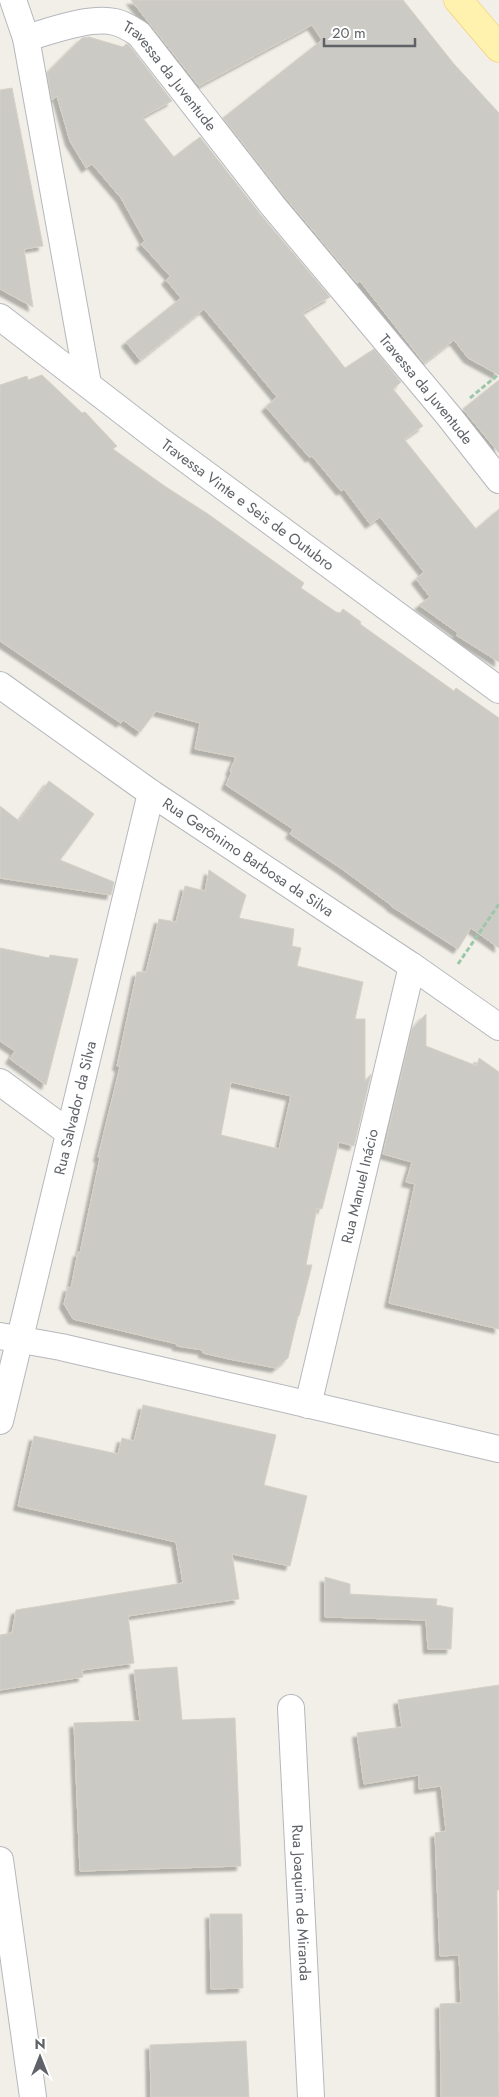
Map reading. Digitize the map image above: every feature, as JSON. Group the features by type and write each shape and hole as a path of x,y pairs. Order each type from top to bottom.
{"main road":[{"path":"458,0 499,48"}],"street":[{"path":"13,0 26,38 88,384"},
{"name":"Travessa da Juventude","path":"26,38 97,21 114,21 126,25 139,34 273,206 448,415 499,480"},
{"name":"Travessa Vinte e Seis de Outubro","path":"0,317 156,438 499,690"},
{"name":"Rua Gerônimo Barbosa da Silva","path":"0,685 151,793 412,966 499,1027"},
{"name":"Rua Salvador da Silva","path":"0,1421 10,1338 68,1132 151,793"},
{"name":"Rua Manuel Inácio","path":"308,1405 412,966"},
{"path":"0,1082 68,1132"},
{"path":"10,1338 61,1346 499,1449"},
{"name":"Rua Joaquim de Miranda","path":"291,1708 311,2097"},
{"path":"0,1860 33,2097"}],"path":[{"path":"448,415 499,374"},
{"path":"442,988 499,904"}],"building":[{"path":"131,0 403,0 454,64 499,113 499,375 468,358 454,340 424,363 360,281 357,283 285,197 223,118 322,40 312,25 199,86"},
{"path":"89,37 123,47 126,44 129,45 172,101 142,117 174,157 200,137 261,215 330,297 302,313 345,368 374,349 401,382 393,389 423,426 404,439 476,529 499,509 499,662 456,635 458,633 419,605 430,597 416,579 424,572 380,517 370,524 344,489 341,491 312,456 310,458 266,407 277,397 204,309 140,360 126,342 181,298 166,280 170,276 141,244 145,241 121,198 92,164 86,168 70,141 57,96 52,100 47,73 82,38"},
{"path":"12,88 43,246 24,249 33,307 0,289 0,90"},
{"path":"42,375 82,413 85,412 117,446 113,449 304,583 301,588 336,612 340,613 343,609 361,622 360,624 454,691 456,688 499,718 499,948 471,928 458,949 391,906 342,869 290,834 293,829 226,785 236,757 195,749 200,723 156,711 140,732 123,720 121,723 0,641 0,385 27,376 28,380"},
{"path":"499,380 499,453 463,409"},
{"path":"49,781 94,814 60,860 114,882 111,895 0,878 0,806 19,821"},
{"path":"209,870 246,895 239,918 294,929 292,946 301,948 297,966 363,982 355,1019 365,1019 365,1081 371,1074 354,1146 339,1142 322,1209 317,1208 306,1265 312,1265 299,1316 288,1358 276,1368 203,1353 203,1350 177,1346 177,1344 73,1319 64,1304 68,1287 71,1288 78,1252 80,1253 100,1158 98,1157 120,1067 117,1066 137,972 146,972 159,919 176,922 185,886 205,891","holes":["231,1082 291,1096 279,1149 221,1135"]},
{"path":"0,948 49,958 50,955 78,959 46,1085 10,1059 15,1051 0,1041"},
{"path":"426,1014 426,1046 477,1066 479,1058 499,1072 499,1329 389,1303 415,1184 406,1182 412,1162 383,1154 412,1029"},
{"path":"143,1405 276,1435 264,1485 307,1496 290,1566 232,1554 239,1599 128,1616 134,1663 82,1670 83,1677 0,1690 0,1635 12,1633 16,1610 183,1583 176,1542 18,1506 34,1436 118,1454 122,1438 134,1441"},
{"path":"325,1577 350,1584 350,1594 437,1599 436,1605 453,1608 451,1649 428,1649 426,1620 325,1617"},
{"path":"177,1667 182,1720 235,1718 241,1866 80,1871 74,1723 140,1721 134,1670"},
{"path":"499,1685 499,1890 497,1890 499,2097 441,2097 440,2004 461,2003 459,1955 440,1956 435,1833 446,1831 441,1786 419,1789 419,1775 364,1784 357,1733 402,1727 398,1700"},
{"path":"210,1914 242,1914 243,1988 211,1989"},
{"path":"246,2041 249,2097 151,2097 150,2045"}]}
